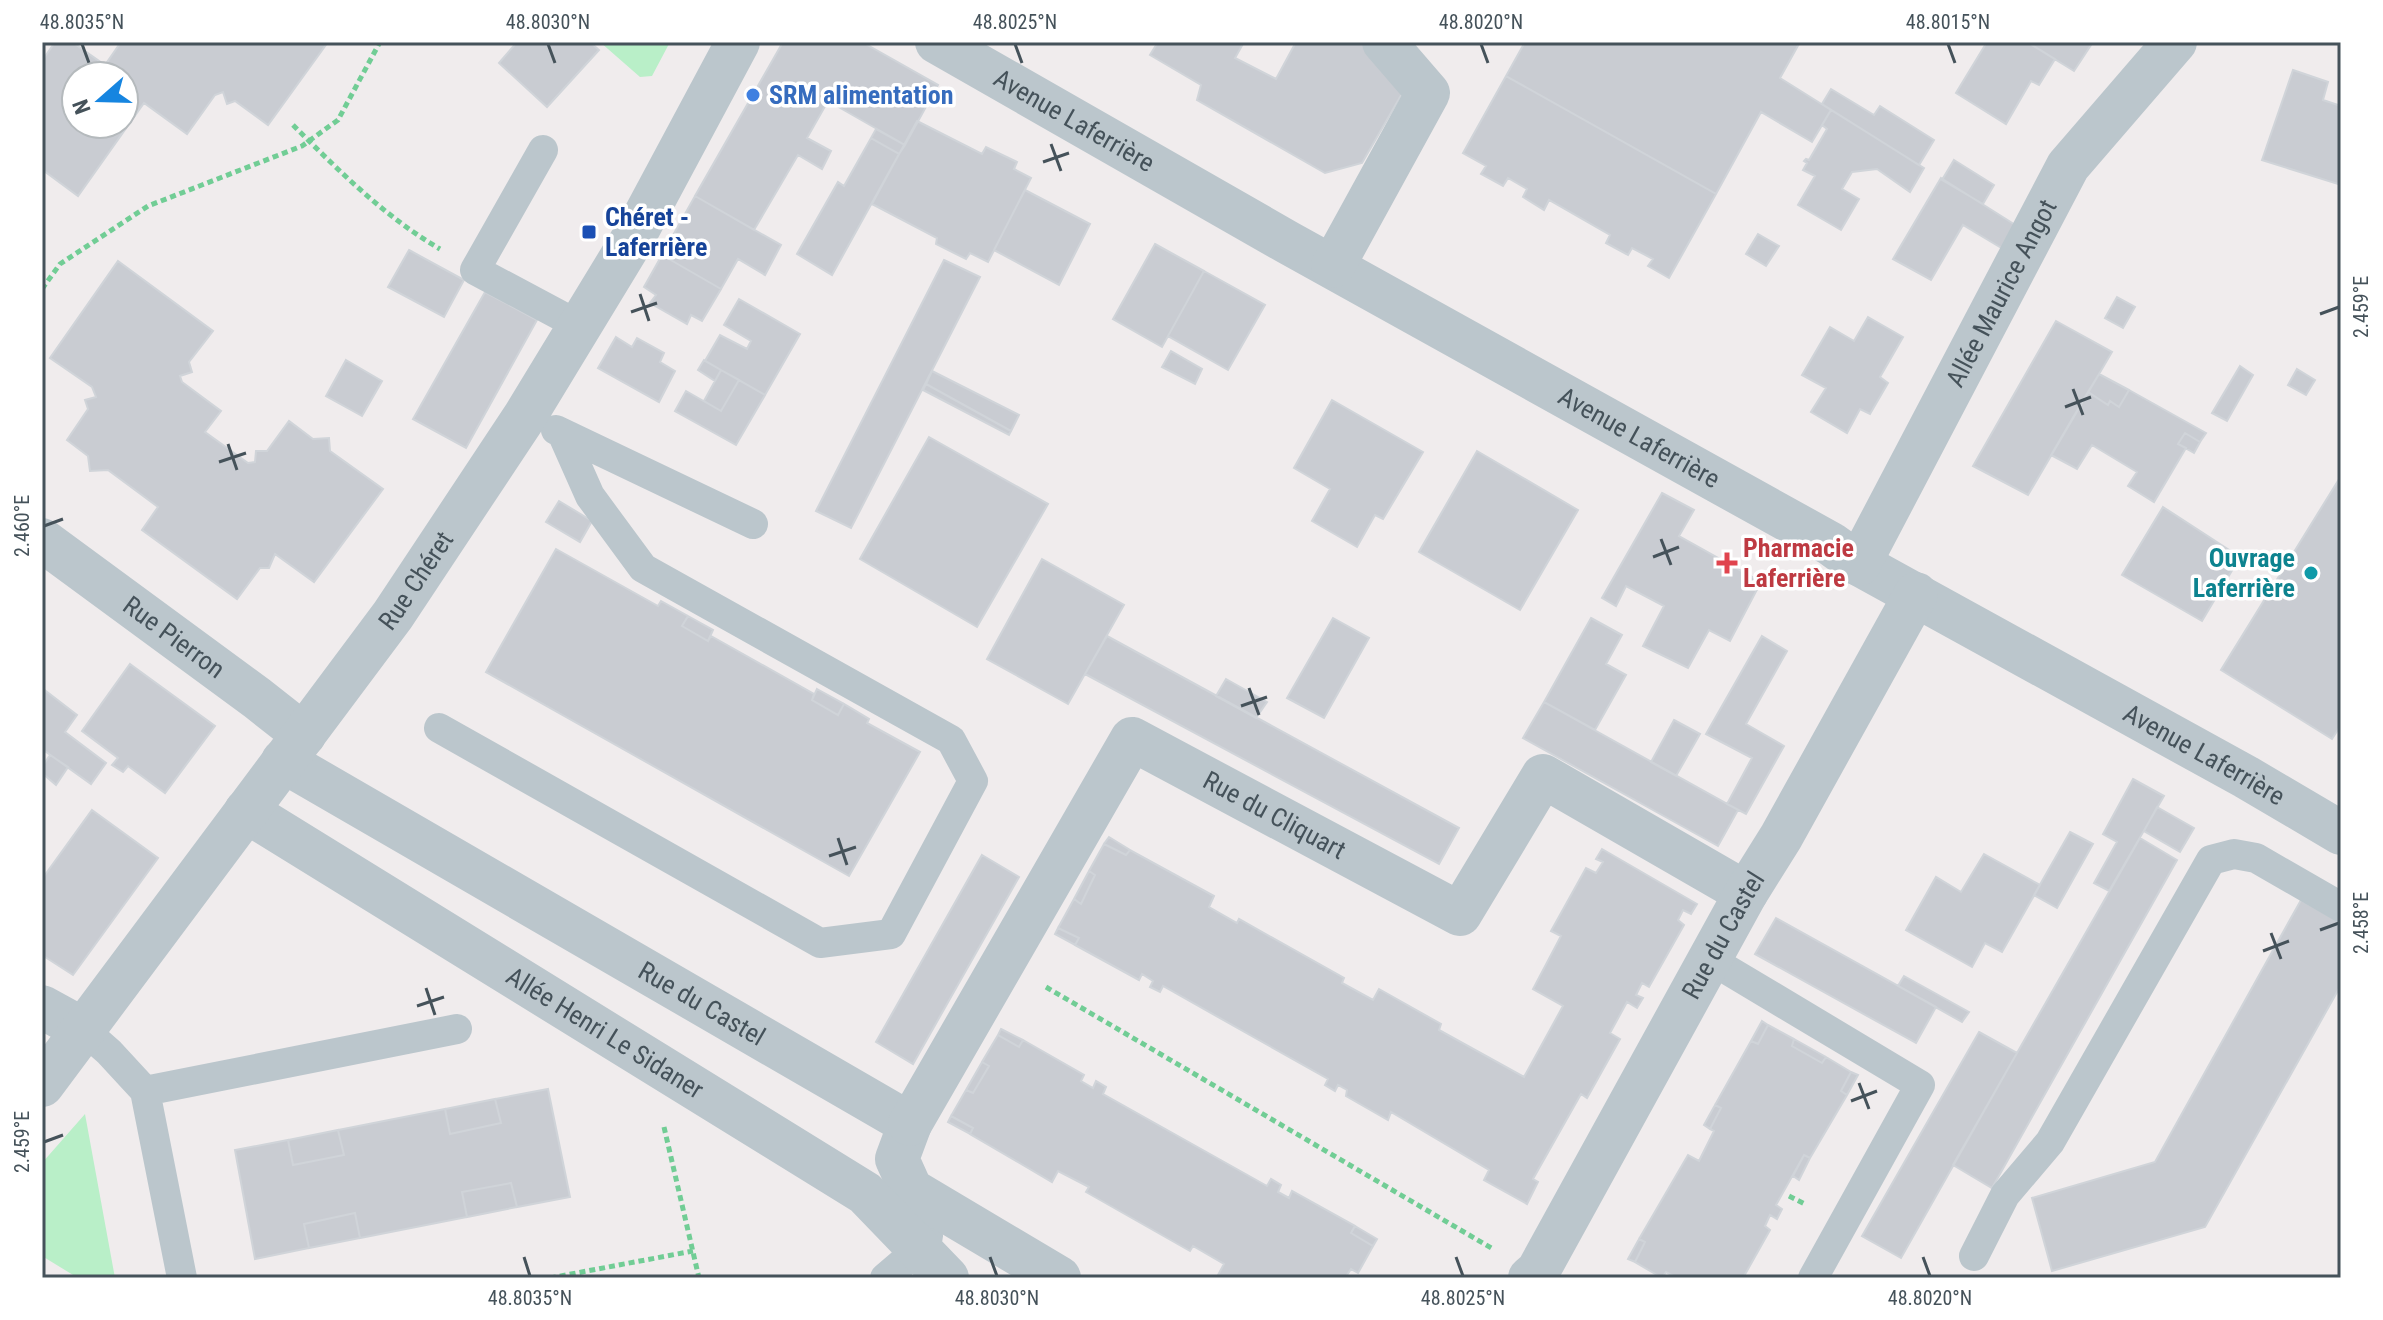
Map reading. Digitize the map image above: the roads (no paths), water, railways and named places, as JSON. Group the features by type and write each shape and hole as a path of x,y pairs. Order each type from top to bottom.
{"street":[{"name":"Rue Chéret","path":"42,1085 393,615 544,424 580,326 632,240 738,42"},
{"name":"Avenue Laferrière","path":"937,42 2341,833"},
{"path":"1333,266 1428,93 1384,42"},
{"name":"Allée Maurice Angot","path":"1859,564 2068,166 2175,42"},
{"name":"Rue Pierron","path":"42,540 257,698 294,748"},
{"name":"Rue du Castel","path":"1537,1268 1916,594"},
{"name":"Rue du Cliquart","path":"910,1124 1132,739 1460,914 1543,776 1746,893"},
{"name":"Rue du Castel","path":"294,748 391,826 910,1124"},
{"name":"Allée Henri Le Sidaner","path":"246,811 865,1193 933,1263"},
{"path":"42,1007 84,1030"},
{"path":"910,1124 897,1159 911,1190 1059,1278"}],"lane":[{"path":"543,150 475,270 580,326"},
{"path":"544,424 753,524"},
{"path":"439,728 820,943 891,934 973,781 951,740 643,568 590,496 544,424"},
{"path":"1974,1256 2005,1195 2050,1142 2211,860 2234,854 2256,858 2341,907"},
{"path":"1711,960 1920,1085 1813,1278"},
{"path":"145,1091 457,1029"},
{"path":"84,1030 145,1091 182,1278"},
{"path":"885,1278 933,1263 945,1211"}],"place":[{"name":"SRM alimentation","path":"753,95"},
{"name":"Chéret - Laferrière","path":"589,232"},
{"name":"Pharmacie Laferrière","path":"1727,563"},
{"name":"Ouvrage Laferrière","path":"2311,573"}]}
